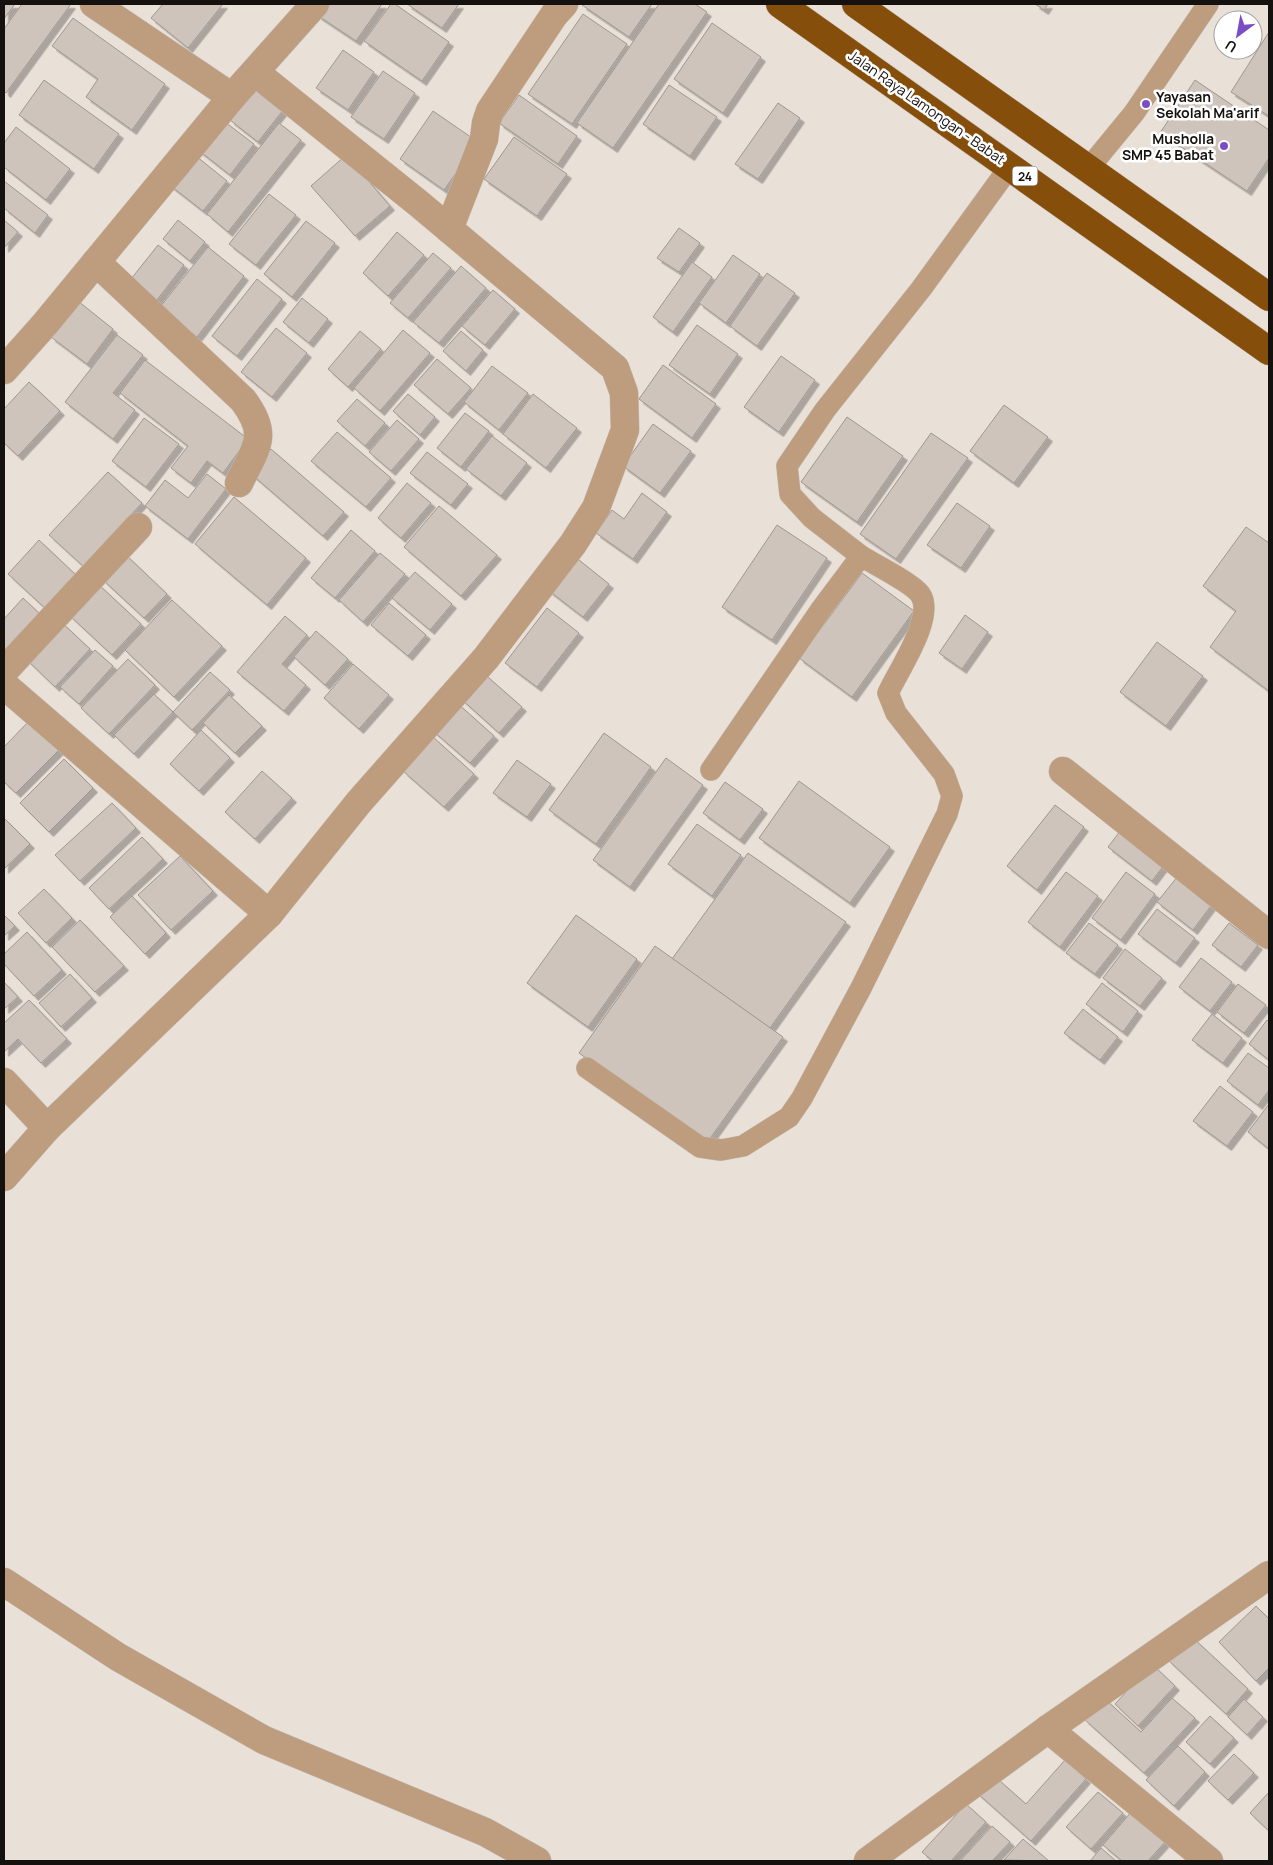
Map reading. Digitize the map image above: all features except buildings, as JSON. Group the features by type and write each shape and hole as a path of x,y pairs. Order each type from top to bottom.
{"highway":[{"name":"Jalan Raya Lamongan - Babat","path":"780,4 1269,351"},
{"path":"856,4 1269,297"}],"street":[{"path":"94,4 232,97"},
{"path":"4,370 232,97 256,73 315,4"},
{"path":"449,230 484,139 490,111 554,15 564,4"},
{"path":"4,1177 47,1128 269,914 359,802 486,658 573,544 596,508 625,430 624,394 615,368 256,73"},
{"path":"96,262 243,400 256,417 259,440 239,483"},
{"path":"4,671 138,527"},
{"path":"4,684 269,914"},
{"path":"1063,771 1269,935"},
{"path":"4,1082 47,1128"},
{"path":"878,1859 1048,1729 1269,1575"},
{"path":"4,1582 118,1657 264,1740 485,1832 537,1861"},
{"path":"1048,1729 1208,1861"}],"lane":[{"path":"1088,168 1134,113 1208,4"},
{"path":"587,1068 688,1140 707,1148 720,1150 743,1146 789,1117 802,1098 861,988 947,814 952,796 944,774 896,713 888,693 920,629 925,604 920,592 861,556 812,518 790,494 787,466 824,410 957,241 1010,166"},
{"path":"712,770 817,616 861,556"}],"place":[{"name":"Yayasan Sekolah Ma'arif","path":"1146,104"},
{"name":"Musholla SMP 45 Babat","path":"1224,146"}]}
